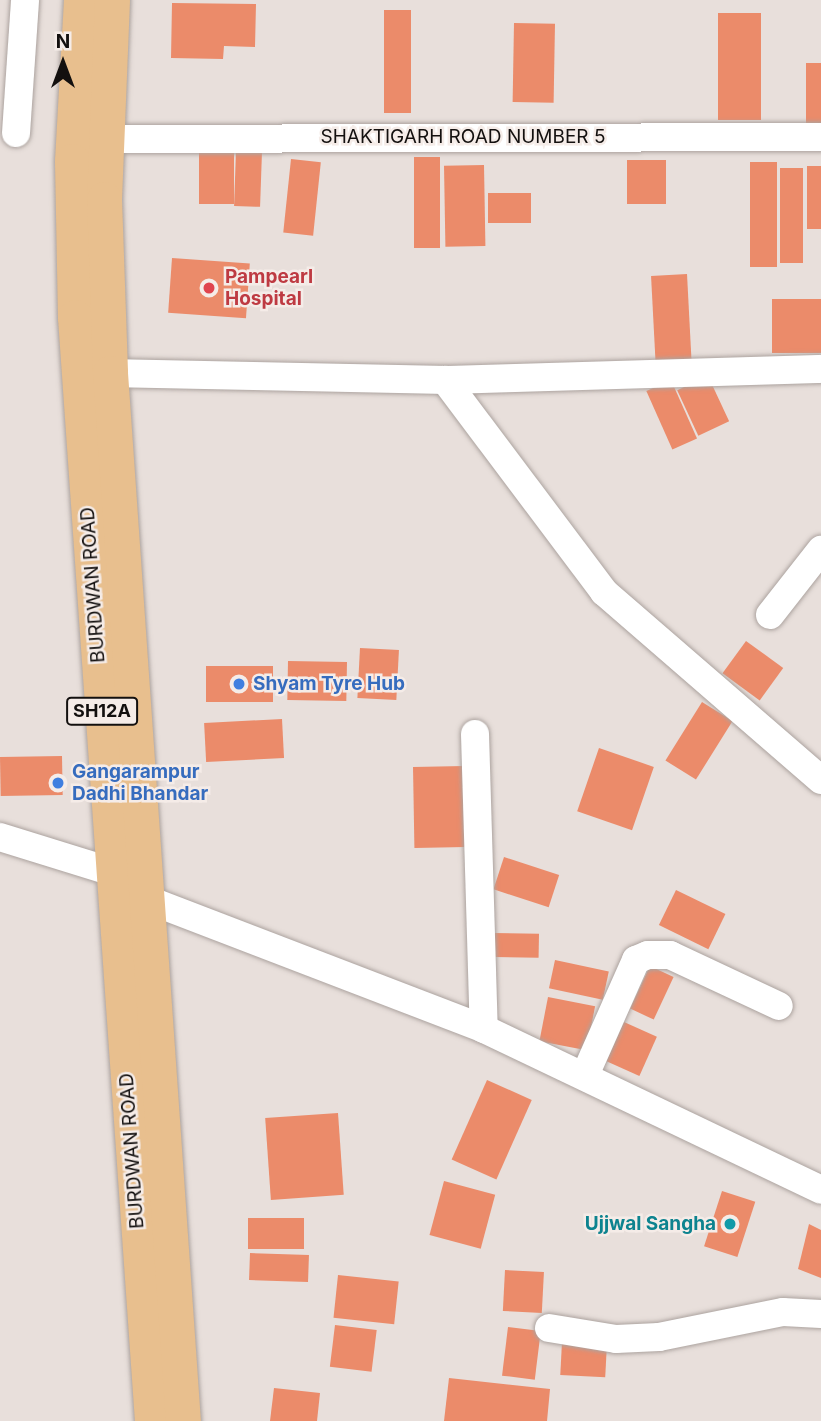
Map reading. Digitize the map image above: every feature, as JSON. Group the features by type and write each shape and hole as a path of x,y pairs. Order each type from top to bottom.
{"main road":[{"name":"BURDWAN ROAD","path":"81,0 72,161 75,317 117,696 146,899 183,1421"},
{"name":"BURDWAN ROAD","path":"112,0 105,139 117,696 113,872 152,1421"}],"street":[{"path":"16,133 25,0"},
{"name":"SHAKTIGARH ROAD NUMBER 5","path":"105,139 821,137"},
{"path":"110,373 446,380 821,369"},
{"path":"446,380 604,592 821,780"},
{"path":"770,615 821,550"},
{"path":"475,734 484,1029"},
{"path":"0,837 113,872"},
{"path":"146,899 484,1029 821,1190"},
{"path":"584,1075 636,960 648,956 670,955 779,1006"},
{"path":"549,1328 616,1339 659,1337 783,1312 821,1314"}],"building":[{"path":"172,3 256,4 255,47 224,46 223,59 171,58"},
{"path":"384,10 411,10 411,113 384,113"},
{"path":"718,13 761,13 761,120 718,120"},
{"path":"514,23 555,24 554,103 513,102"},
{"path":"806,63 821,63 821,126 806,126"},
{"path":"199,151 234,151 234,204 199,204"},
{"path":"236,151 262,152 260,207 234,206"},
{"path":"414,157 440,157 440,248 414,248"},
{"path":"291,159 321,162 313,236 283,233"},
{"path":"627,160 666,160 666,204 627,204"},
{"path":"750,162 777,162 777,267 750,267"},
{"path":"484,165 485,246 445,247 444,166"},
{"path":"807,166 821,166 821,229 807,229"},
{"path":"780,168 803,168 803,263 780,263"},
{"path":"488,193 531,193 531,223 488,223"},
{"name":"Pampearl Hospital","path":"172,258 250,263 246,318 168,313"},
{"path":"687,274 691,359 655,361 651,276"},
{"path":"772,299 821,299 821,353 772,353"},
{"path":"708,376 729,421 698,436 677,390"},
{"path":"671,380 697,438 672,449 646,391"},
{"path":"746,641 783,668 760,700 722,673"},
{"path":"360,648 399,650 396,700 357,698"},
{"path":"288,661 347,662 346,701 287,700"},
{"name":"Shyam Tyre Hub","path":"206,666 273,666 273,702 206,702"},
{"path":"702,702 733,721 696,780 665,761"},
{"path":"282,719 284,758 206,762 204,723"},
{"path":"599,748 654,767 632,830 577,811"},
{"path":"62,756 63,795 1,796 0,757"},
{"path":"464,766 465,847 414,848 413,767"},
{"path":"504,857 559,875 549,907 493,889"},
{"path":"676,890 725,914 708,949 659,925"},
{"path":"494,933 539,934 539,958 494,957"},
{"path":"555,960 609,971 603,1000 549,988"},
{"path":"650,966 674,977 654,1020 630,1009"},
{"path":"548,997 595,1006 587,1050 539,1041"},
{"path":"624,1022 657,1037 639,1076 607,1061"},
{"path":"487,1080 532,1100 496,1179 452,1159"},
{"path":"338,1113 344,1195 271,1200 265,1118"},
{"path":"444,1181 495,1195 481,1249 430,1235"},
{"name":"Ujjwal Sangha","path":"722,1191 755,1202 737,1257 704,1246"},
{"path":"248,1218 304,1218 304,1249 248,1249"},
{"path":"809,1224 821,1230 821,1278 798,1269"},
{"path":"250,1253 309,1255 308,1282 249,1280"},
{"path":"505,1270 544,1272 542,1313 503,1311"},
{"path":"338,1275 399,1281 394,1324 334,1318"},
{"path":"335,1325 377,1330 372,1372 330,1367"},
{"path":"508,1327 541,1331 535,1380 502,1376"},
{"path":"562,1342 607,1344 605,1377 560,1375"},
{"path":"449,1378 550,1389 547,1421 444,1421"},
{"path":"274,1388 320,1393 317,1421 270,1421"}],"place":[{"name":"Pampearl Hospital","path":"209,288"},
{"name":"Shyam Tyre Hub","path":"239,684"},
{"name":"Gangarampur Dadhi Bhandar","path":"58,783"},
{"name":"Ujjwal Sangha","path":"730,1224"}]}
